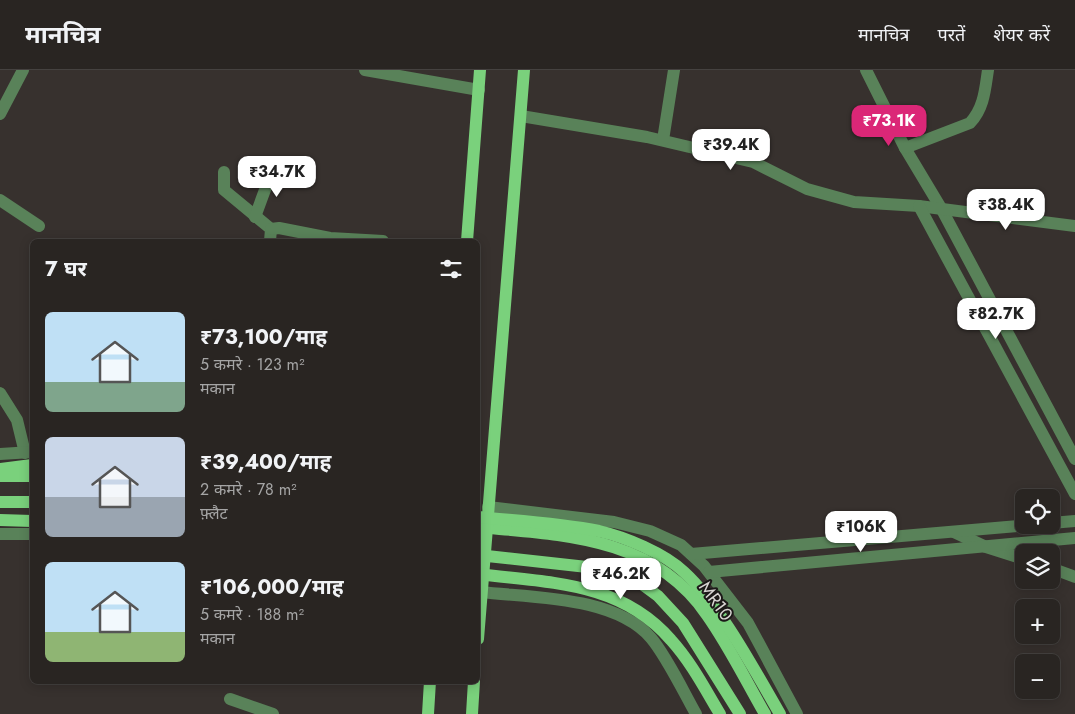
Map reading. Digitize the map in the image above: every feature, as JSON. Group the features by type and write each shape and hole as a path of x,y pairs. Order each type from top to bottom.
{"main road":[{"path":"467,239 480,70"},
{"path":"480,607 482,527 488,507 524,70"},
{"path":"0,469 30,466"},
{"path":"0,476 30,476"},
{"path":"0,502 30,502"},
{"path":"480,517 599,531 630,540 682,570 700,587 724,622 780,714"},
{"path":"0,520 30,521"},
{"name":"MR10","path":"482,527 598,541 637,554 661,569 684,587 707,614 765,714"},
{"path":"481,555 605,569 635,580 658,596 683,623 740,714"},
{"path":"480,574 592,590 621,600 647,616 671,640 693,668 720,714"},
{"path":"428,714 430,684"},
{"path":"472,714 474,684"}],"street":[{"path":"0,114 23,70"},
{"path":"365,70 479,90"},
{"path":"663,140 674,70"},
{"path":"866,70 904,148 941,208 1075,459"},
{"path":"904,148 970,123 978,114 983,100 988,70"},
{"path":"521,116 663,140 753,162 807,189 854,202 941,208 1075,226"},
{"path":"255,217 273,168"},
{"path":"224,172 224,190 255,217 270,235 280,228 330,238 348,239"},
{"path":"0,200 39,226"},
{"path":"918,206 1075,494"},
{"path":"0,394 17,420 29,452 0,454"},
{"path":"488,507 614,522 650,530 681,545 709,572 748,623 797,714"},
{"path":"1060,522 1075,521"},
{"path":"691,554 1015,526"},
{"path":"954,532 1015,556"},
{"path":"0,534 30,534"},
{"path":"709,572 1075,538"},
{"path":"1060,571 1075,577"},
{"path":"481,592 584,604 613,611 628,618 652,639 696,714"},
{"path":"230,699 273,714"}]}
